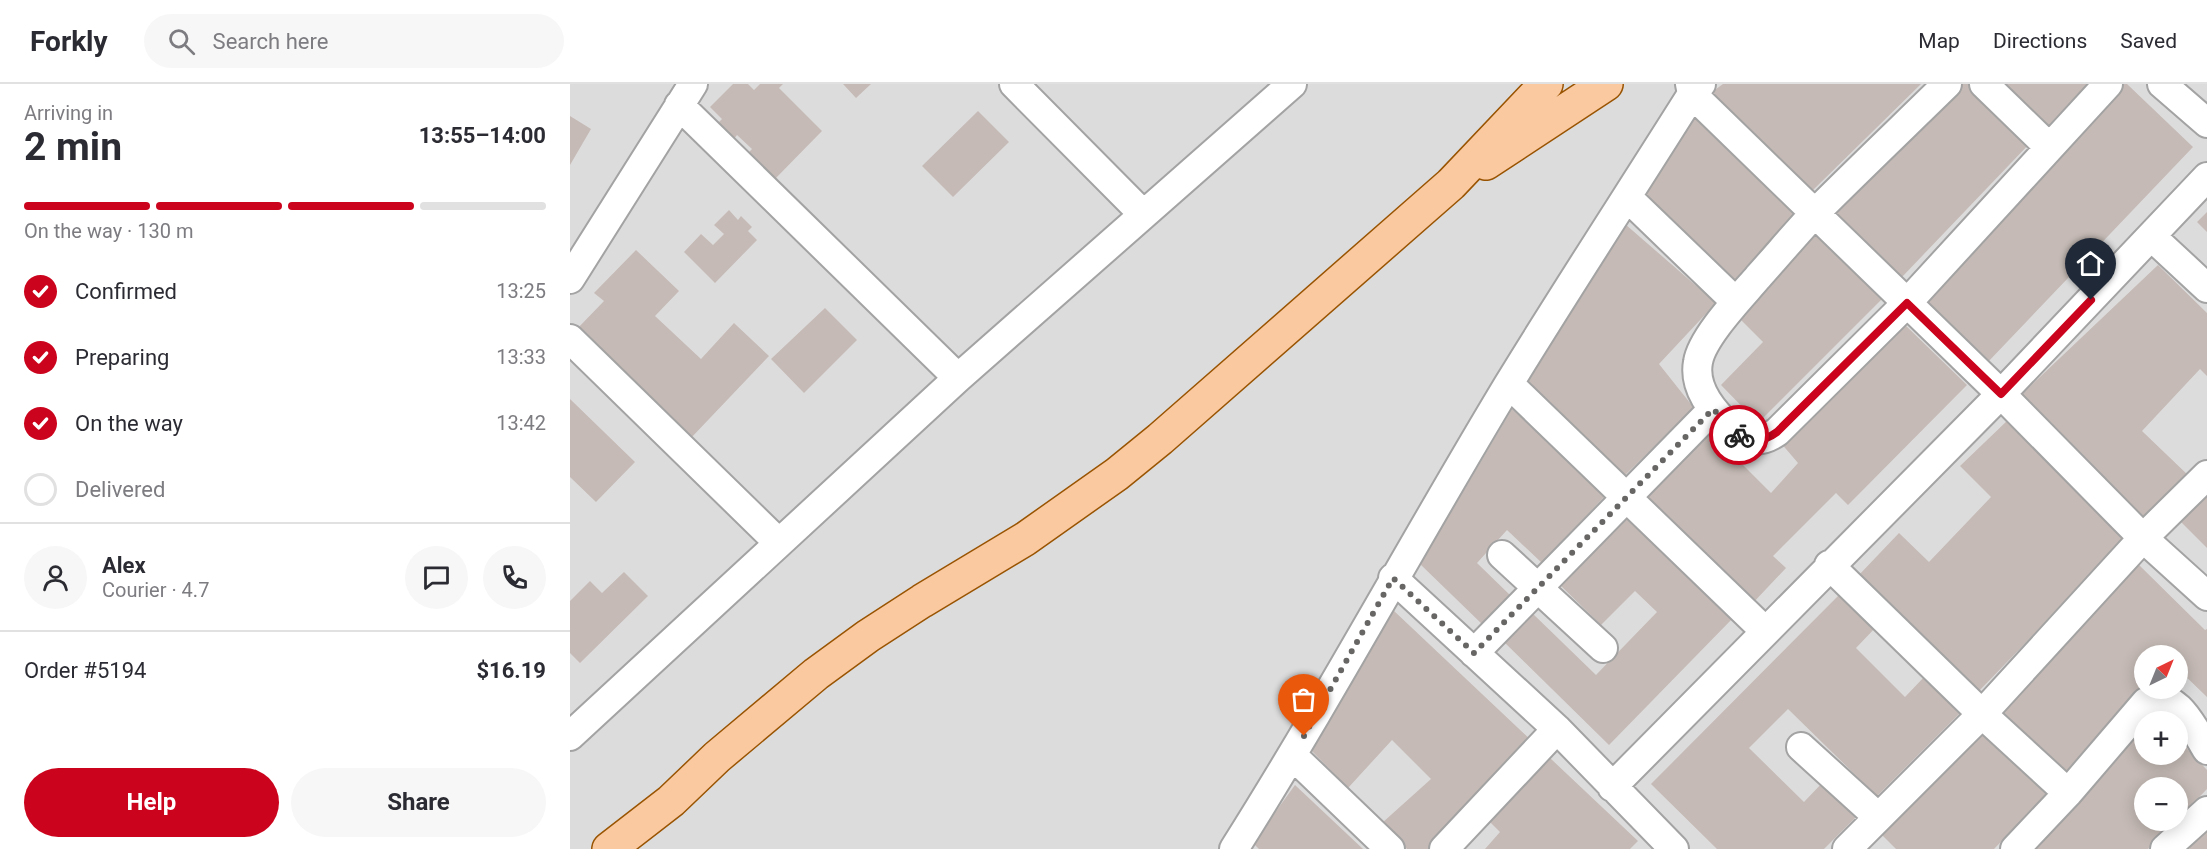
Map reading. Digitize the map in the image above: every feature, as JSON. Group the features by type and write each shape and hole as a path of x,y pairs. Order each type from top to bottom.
{"main road":[{"path":"609,849 671,801 741,735 816,674 868,636 922,601 1026,539 1117,474 1160,439 1451,184 1546,84"},
{"path":"1451,184 1529,136 1606,84"},
{"path":"635,849 671,801"}],"street":[{"path":"1014,84 1143,214"},
{"path":"570,736 958,378 1292,84"},
{"path":"1947,84 1815,213 1736,302 1702,349 1697,371 1700,384 1713,409 1742,436 1750,440 1769,438 1777,432 1907,303 2108,84"},
{"path":"1984,84 2049,147"},
{"path":"2162,84 2207,123"},
{"path":"1234,849 1293,756 1393,578 1509,384 1627,196 1700,89 1815,213 2001,394 2143,538 2207,596"},
{"path":"570,279 686,95 958,378"},
{"path":"1612,786 2001,394 2207,177"},
{"path":"1627,196 1736,302"},
{"path":"2152,237 2207,288"},
{"path":"570,339 779,543"},
{"path":"1509,384 1765,631"},
{"path":"1474,653 1713,409"},
{"path":"1802,747 1866,838 2143,538 2207,475"},
{"path":"1502,555 1603,648"},
{"path":"1829,565 2067,793"},
{"path":"1393,578 1557,729 1612,786 1661,845"},
{"path":"2015,849 2067,793 2137,711 2154,698 2170,701 2182,710 2207,750"},
{"path":"1444,849 1557,729"},
{"path":"1293,756 1390,849"},
{"path":"2165,849 2207,811"}],"shaded area":[{"path":"570,84 2207,84 2207,849 570,849"}],"building":[{"path":"733,84 748,84 754,90 760,84 783,84 779,88 822,131 773,181 746,155 752,149 737,135 734,139 718,123 722,119 710,107"},
{"path":"843,84 871,84 856,98"},
{"path":"1723,84 1921,84 1811,192 1712,92"},
{"path":"1959,84 1973,84 2032,141 1902,277 1835,213"},
{"path":"2002,84 2089,84 2048,128"},
{"path":"2124,84 2127,84 2193,147 1987,363 1919,299"},
{"path":"978,111 1009,142 953,197 922,166"},
{"path":"1696,115 1803,216 1733,291 1633,193"},
{"path":"570,116 591,129 570,165"},
{"path":"729,210 738,220 741,216 752,227 748,231 757,240 715,283 684,252 701,234 713,245 724,234 714,225"},
{"path":"2207,212 2207,232 2197,222"},
{"path":"1625,224 1716,303 1659,364 1694,408 1623,477 1524,381"},
{"path":"1818,230 1884,297 1758,423 1721,385 1763,342 1734,313"},
{"path":"636,250 679,291 655,316 701,359 734,323 769,356 690,439 576,330 604,301 594,293"},
{"path":"2158,265 2207,313 2207,376 2200,369 2142,431 2190,477 2147,521 2021,395"},
{"path":"825,308 857,340 804,393 771,359"},
{"path":"1902,322 1967,385 1848,505 1836,493 1773,556 1786,568 1751,605 1643,499 1708,430 1771,493 1798,463 1780,442"},
{"path":"570,399 635,462 596,502 570,477"},
{"path":"1512,409 1605,496 1542,563 1507,530 1477,563 1512,597 1484,626 1420,564"},
{"path":"2009,419 2130,535 1978,692 1858,576 1899,533 1929,562 1991,497 1960,466"},
{"path":"2207,490 2207,548 2178,519"},
{"path":"1625,513 1733,618 1609,745 1502,640 1530,611 1596,675 1657,612 1635,591 1601,625 1557,582"},
{"path":"2137,563 2205,630 2207,629 2207,697 2188,679 2188,645 2134,645 2135,699 2065,775 1996,708"},
{"path":"624,572 648,596 580,663 570,653 570,601 590,581 602,593"},
{"path":"1842,592 1877,626 1856,648 1905,697 1926,675 1962,711 1877,796 1788,709 1749,748 1804,802 1824,781 1858,815 1824,849 1717,849 1651,784"},
{"path":"1393,610 1534,743 1435,849 1407,849 1382,823 1431,779 1392,740 1348,788 1310,749"},
{"path":"1981,724 2050,791 1994,849 1896,849 1877,830"},
{"path":"2134,735 2134,765 2188,765 2188,750 2207,770 2207,789 2188,809 2188,777 2134,777 2134,831 2165,831 2148,849 2026,849"},
{"path":"1550,758 1638,841 1630,849 1485,849 1500,832 1490,822"},
{"path":"1295,785 1363,849 1259,849 1253,843"},
{"path":"2207,822 2207,849 2190,849 2186,845"}],"way so far":[{"path":"1304,736 1393,578 1474,653 1713,409 1739,435"}],"route":[{"path":"1739,435 1750,440 1758,440 1769,438 1777,432 1907,303 2001,394 2091,300"}]}
